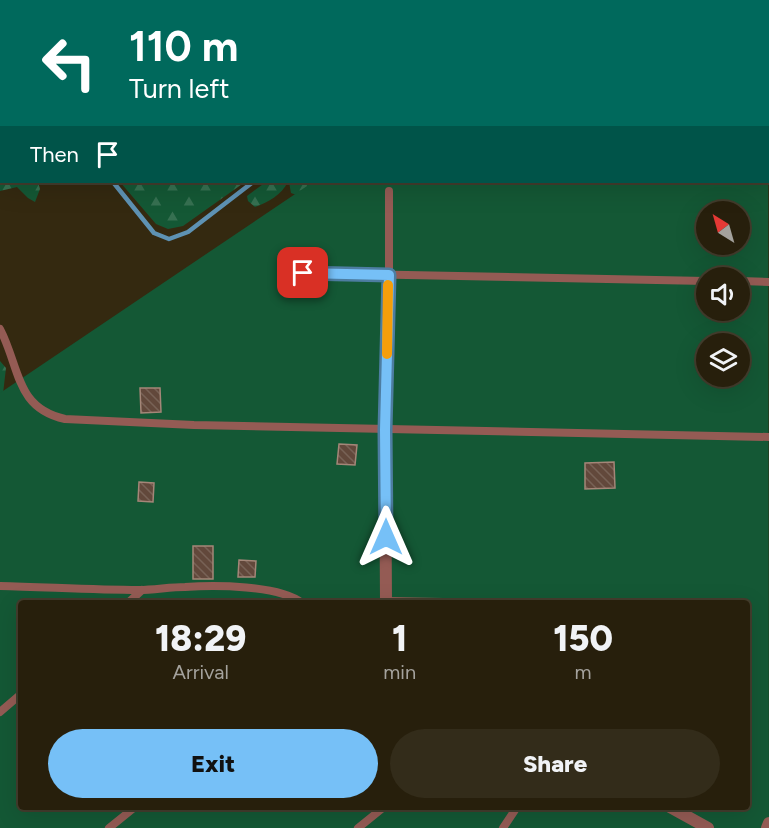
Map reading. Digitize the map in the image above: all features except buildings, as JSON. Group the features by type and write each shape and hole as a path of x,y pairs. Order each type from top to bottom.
{"street":[{"path":"386,600 385,430 389,275"},
{"path":"675,810 708,828"},
{"path":"767,828 769,823"}],"lane":[{"path":"389,190 389,275"},
{"path":"303,273 696,281"},
{"path":"750,281 769,282"},
{"path":"0,329 9,346 20,381 30,399 41,411 65,419 183,425 769,437"},
{"path":"0,586 142,590 188,586 252,588 294,596 299,600"},
{"path":"131,600 142,590"},
{"path":"0,712 18,697"},
{"path":"109,828 131,810"},
{"path":"358,828 380,810"},
{"path":"503,828 515,810"}],"green space":[{"path":"0,183 38,183 40,189 35,202 17,187 0,191"},
{"path":"121,183 244,183 183,226 168,229 156,224"},
{"path":"265,183 287,183 274,198 255,207 248,201 247,196"},
{"path":"289,183 340,183 302,197 291,193"},
{"path":"312,183 768,183 769,828 0,828 0,393"},
{"path":"0,361 6,368 0,419"}],"waterway":[{"path":"114,183 154,233 169,239 188,232 252,183"}],"slow traffic":[{"path":"387,354 388,285"}],"route":[{"path":"303,273 389,275 385,430 386,537"}]}
